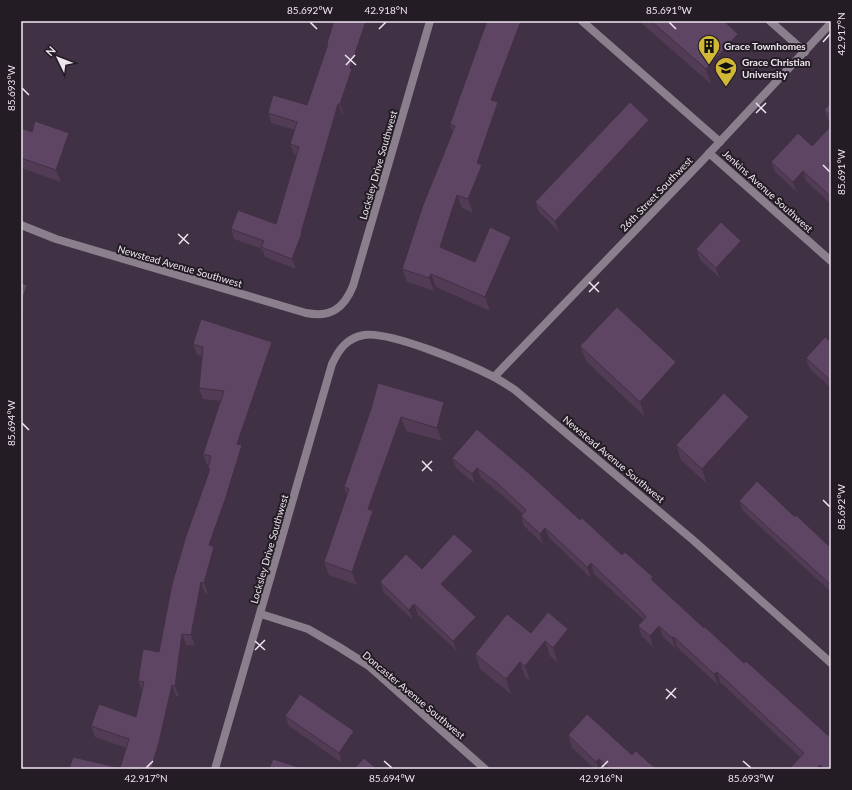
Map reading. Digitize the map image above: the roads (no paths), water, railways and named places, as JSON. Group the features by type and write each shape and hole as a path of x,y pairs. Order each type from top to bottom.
{"street":[{"name":"Locksley Drive Southwest","path":"336,310 347,300 353,286 430,21"},
{"path":"582,21 720,142"},
{"path":"770,21 805,52"},
{"name":"26th Street Southwest","path":"494,377 831,24"},
{"name":"Jenkins Avenue Southwest","path":"709,153 831,261"},
{"name":"Newstead Avenue Southwest","path":"21,225 56,239 306,313 320,315 336,310"},
{"name":"Newstead Avenue Southwest","path":"350,340 365,335 386,336 430,350 494,377 515,390 693,540 831,663"},
{"name":"Locksley Drive Southwest","path":"215,769 332,364 340,349 350,340"},
{"name":"Doncaster Avenue Southwest","path":"260,614 308,629 369,666 485,769"}],"place":[{"name":"Grace Townhomes","path":"709,66"},
{"name":"Grace Christian University","path":"726,88"}]}
